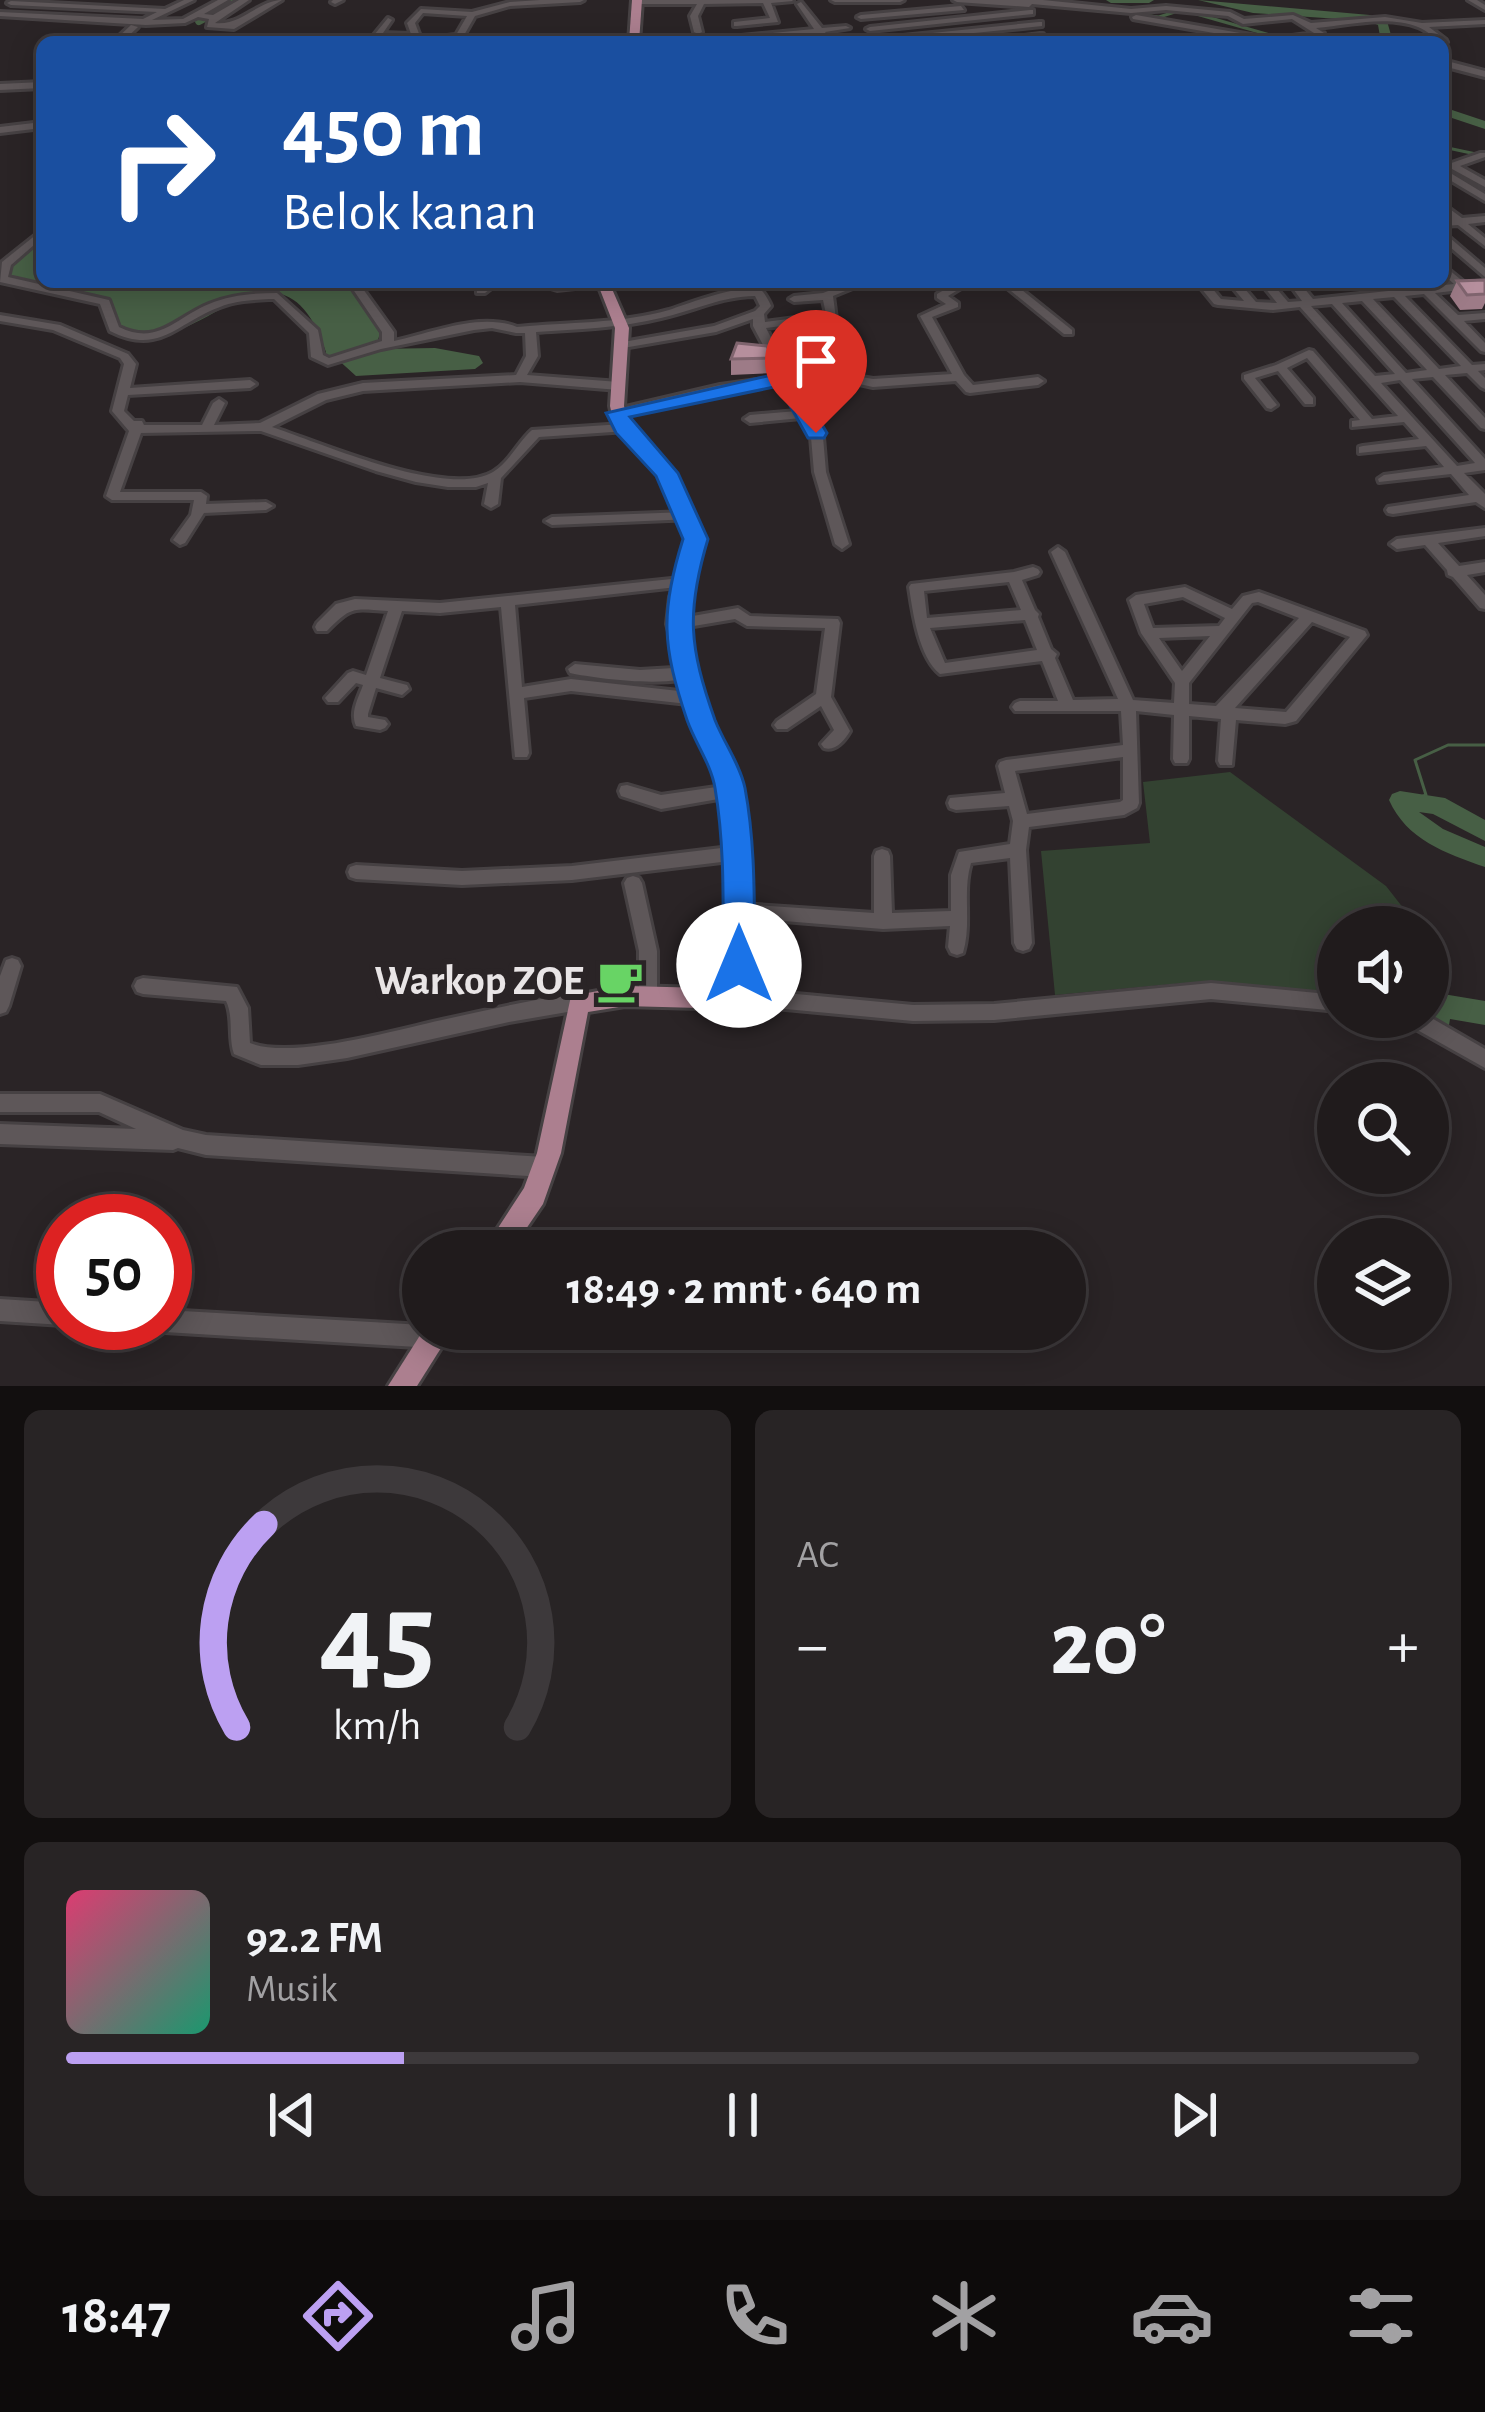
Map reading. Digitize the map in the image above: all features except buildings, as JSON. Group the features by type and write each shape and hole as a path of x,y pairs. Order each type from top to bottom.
{"main road":[{"path":"634,36 637,1"},
{"path":"606,288 621,320 620,421 666,473 696,547 682,583 676,624 730,791 740,912 739,965 726,989 711,998"},
{"path":"739,965 775,1000"},
{"path":"510,1230 533,1195 544,1167 580,1003 595,997 648,996 775,1000"},
{"path":"401,1386 425,1350"}],"street":[{"path":"144,21 190,0"},
{"path":"207,17 224,0"},
{"path":"118,27 172,25 207,17 244,0"},
{"path":"207,17 231,27 278,0"},
{"path":"414,36 411,23 421,11 472,14 522,1 580,0"},
{"path":"836,0 900,0"},
{"path":"1022,0 1257,36"},
{"path":"1472,0 1485,8"},
{"path":"637,1 805,2 824,36"},
{"path":"697,36 701,35 694,16 702,1"},
{"path":"736,24 775,20 766,1"},
{"path":"13,2 171,10"},
{"path":"863,2 861,16 878,36"},
{"path":"861,16 992,2 1166,8 1232,15 1243,22 1293,17 1320,36"},
{"path":"958,4 984,36"},
{"path":"870,29 1065,4"},
{"path":"1166,22 1179,11 1238,23 1242,32"},
{"path":"0,14 172,25"},
{"path":"460,36 472,14"},
{"path":"1258,30 1384,19 1422,25 1485,22"},
{"path":"385,36 378,35 388,20"},
{"path":"158,36 172,25"},
{"path":"1422,25 1435,36"},
{"path":"124,36 134,27"},
{"path":"760,36 846,28"},
{"path":"928,36 1040,30 1014,36"},
{"path":"1211,30 1218,36"},
{"path":"1449,65 1485,79"},
{"path":"0,87 36,85"},
{"path":"0,130 36,126"},
{"path":"1449,168 1483,155"},
{"path":"1449,170 1485,184"},
{"path":"1449,171 1485,198"},
{"path":"1453,191 1469,188"},
{"path":"1449,212 1485,247 1463,253"},
{"path":"1449,223 1485,219"},
{"path":"36,238 6,264 2,279 9,284 105,302 114,329 143,338 176,332 215,305 284,298 314,332 318,360 328,362 380,347 444,337 472,324 530,329 621,320 759,292 766,306 759,320"},
{"path":"1449,240 1485,274"},
{"path":"1449,274 1462,286"},
{"path":"1449,286 1485,284"},
{"path":"357,288 388,332 380,347"},
{"path":"482,291 486,288"},
{"path":"714,288 722,296"},
{"path":"790,304 829,300 846,288"},
{"path":"955,288 941,296 954,305 926,315 959,377 970,389 1039,381"},
{"path":"1013,288 1068,332"},
{"path":"1207,288 1218,302 1285,306 1397,289 1478,368 1485,385"},
{"path":"1238,288 1253,305"},
{"path":"1270,288 1285,306"},
{"path":"1297,288 1343,346 1483,500"},
{"path":"1331,288 1485,466"},
{"path":"1365,288 1485,425"},
{"path":"1428,288 1485,349"},
{"path":"623,345 759,320 830,318 829,300"},
{"path":"0,316 56,327 127,355 131,371 120,415 136,426 260,426 412,477 458,484 495,477"},
{"path":"1455,319 1485,316"},
{"path":"759,320 818,437 820,472 842,544"},
{"path":"521,376 532,356 530,329"},
{"path":"1271,404 1248,377 1309,353 1343,346"},
{"path":"1309,353 1363,424 1408,418"},
{"path":"1280,367 1309,401"},
{"path":"1374,380 1478,368"},
{"path":"490,504 495,477 536,433 620,421 785,379 840,374 873,383 959,377"},
{"path":"260,426 357,386 521,376 619,383"},
{"path":"125,397 250,384"},
{"path":"206,428 219,403"},
{"path":"750,418 806,414"},
{"path":"136,426 112,496 199,496 200,509 180,540"},
{"path":"1363,450 1430,442"},
{"path":"1384,479 1485,466"},
{"path":"1393,510 1483,500"},
{"path":"200,509 266,506"},
{"path":"553,521 687,516"},
{"path":"1396,544 1485,532"},
{"path":"1427,540 1485,604"},
{"path":"1021,821 1124,808 1130,803 1128,705 1058,552"},
{"path":"1453,572 1485,567"},
{"path":"1033,572 916,587 913,594 940,669 1050,654"},
{"path":"1014,577 1067,704"},
{"path":"322,627 348,606 396,609 508,602 682,583"},
{"path":"1182,682 1148,633 1136,604 1140,597 1187,592 1234,616"},
{"path":"1020,707 1128,705 1180,707 1291,716 1361,637 1254,597 1220,631 1182,682 1180,707 1181,759"},
{"path":"508,602 509,669 518,693 521,753"},
{"path":"380,724 359,720 396,609"},
{"path":"676,624 739,613 747,622 829,621 833,631 823,697 842,728 829,744"},
{"path":"921,624 1032,614"},
{"path":"1226,761 1225,711 1309,616"},
{"path":"1148,633 1220,631"},
{"path":"575,669 640,676 691,673"},
{"path":"333,698 346,678 402,689"},
{"path":"518,693 572,685 697,699"},
{"path":"782,725 823,697"},
{"path":"1023,943 1021,821 1006,766 1131,750"},
{"path":"627,791 661,802 730,791"},
{"path":"956,803 1014,799"},
{"path":"957,947 959,875 965,857 1018,850"},
{"path":"356,872 462,878 572,873 738,853"},
{"path":"882,856 883,921"},
{"path":"633,883 648,951 648,996"},
{"path":"740,912 883,921 960,918"},
{"path":"0,1006 12,966"},
{"path":"143,986 231,993 239,1008 241,1048 255,1056 332,1053 514,1017 553,1004 580,1003"},
{"path":"775,1000 914,1013 994,1012 1211,991 1317,1001"},
{"path":"1444,1038 1485,1059"},
{"path":"0,1103 100,1103 182,1140"},
{"path":"0,1134 182,1140 544,1167"},
{"path":"0,1310 36,1312"},
{"path":"192,1322 402,1331"}],"shaded area":[{"path":"36,240 36,283 6,276 12,262"},
{"path":"59,288 352,288 380,332 376,349 435,348 479,356 483,363 475,369 356,376 335,357 320,359 326,352 310,317 291,298 271,293 249,297 181,329 154,336 121,333 112,304"},
{"path":"1230,772 1386,886 1402,906 1317,906 1317,991 1184,983 1055,995 1041,851 1150,843 1143,782"}],"waterway":[{"path":"199,21 237,0"},
{"path":"1111,0 1149,0"},
{"path":"1203,0 1253,10 1370,18 1383,23 1386,36"},
{"path":"1028,4 1072,8"},
{"path":"1117,12 1159,17 1178,11"},
{"path":"1193,13 1273,36"},
{"path":"1449,113 1485,125"},
{"path":"1449,148 1476,154"},
{"path":"1416,799 1426,795 1415,760 1448,745 1485,745"},
{"path":"1485,831 1437,805 1400,800 1423,829 1485,857"},
{"path":"1449,1007 1485,1013"}],"place":[{"name":"Warkop ZOE","path":"620,981"}],"route":[{"path":"739,965 738,853 729,783 722,757 701,719 676,624 678,597 695,539 666,473 623,428 617,413 785,379 816,433"}]}
